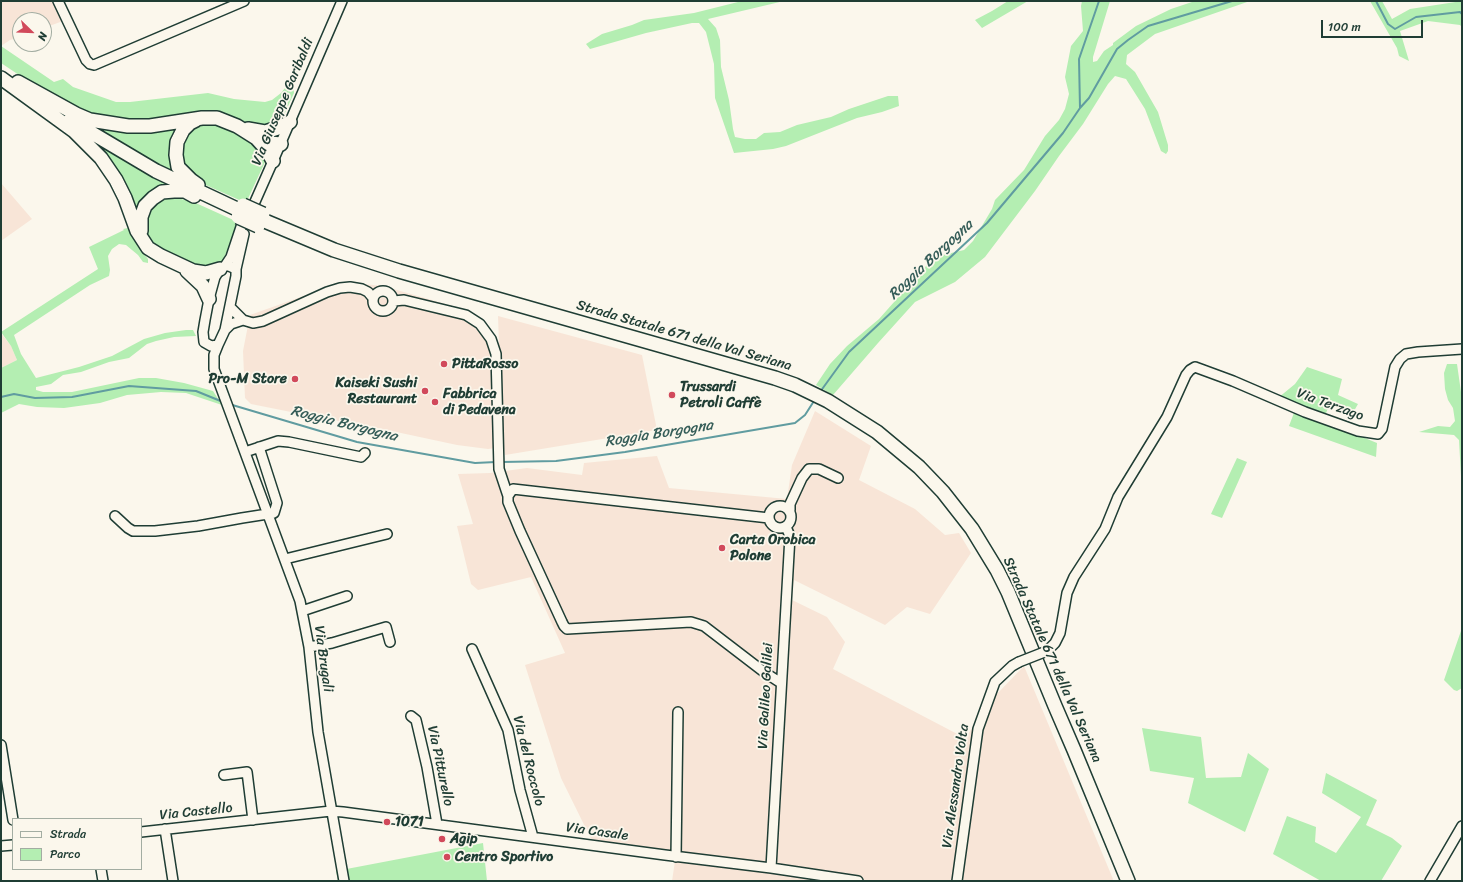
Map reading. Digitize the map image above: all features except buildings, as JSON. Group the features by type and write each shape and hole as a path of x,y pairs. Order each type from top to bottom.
{"highway":[{"path":"1,72 76,114 90,120 128,126 150,126 202,118 217,118 261,135 270,143 281,144"},
{"path":"1,77 74,132 101,158 126,198 137,231 148,248 182,267 193,271 206,273 223,267"},
{"name":"Strada Statale 671 della Val Seriana","path":"1,77 156,171 250,215 316,243 406,273 730,364 795,385 828,401 877,432 919,467 958,510 985,549 1008,592 1128,881"},
{"path":"202,118 190,123 183,130 177,142 176,155 178,167 185,176 250,215"},
{"path":"261,135 290,122"},
{"path":"261,135 273,161"},
{"path":"142,239 141,217 145,206 162,192 185,192 250,215"},
{"path":"182,267 197,279 208,299"}],"street":[{"path":"58,1 90,64 94,64 244,1"},
{"name":"Via Giuseppe Garibaldi","path":"214,369 214,355 225,330 236,276 236,269 250,215 342,1"},
{"name":"Via Giuseppe Garibaldi","path":"230,413 214,369 211,365 204,342 203,332 208,299 215,277 230,257 241,227 250,215"},
{"path":"223,267 229,266 236,269"},
{"path":"230,307 244,320 253,323 263,321 327,292 340,288 350,287 362,289 368,292 373,298 376,307 382,311 391,308 394,302 390,292 383,290 377,292 373,298"},
{"path":"394,302 404,300 466,315 480,324 491,339 496,354 499,469 508,496 508,502 520,531 562,622 568,629 678,621 691,622 704,626 764,672 781,683"},
{"path":"225,330 231,324 244,320"},
{"path":"204,342 211,346 218,345"},
{"name":"Via Terzago","path":"1047,651 1055,643 1060,633 1067,593 1074,577 1105,529 1118,496 1167,417 1186,375 1190,370 1195,368 1233,381 1306,412 1358,431 1378,434 1382,429 1395,367 1400,359 1406,354 1418,352 1462,349"},
{"name":"Via Brugali","path":"230,413 300,601 309,647 318,732 344,881"},
{"path":"245,452 278,441 361,457 365,453"},
{"path":"115,516 133,531 154,531 198,526 274,513 277,503 259,447"},
{"path":"790,510 784,506 777,506 772,509 769,514 771,525 775,528 781,529 786,527 792,520 790,504 802,478 809,469 819,469 838,478"},
{"path":"508,496 513,489 769,518"},
{"name":"Via Galileo Galilei","path":"771,868 790,536 786,527"},
{"path":"285,559 387,534"},
{"path":"302,611 347,596"},
{"path":"309,647 332,643 386,627 390,642"},
{"name":"Via del Roccolo","path":"472,649 508,730 520,790 533,837"},
{"name":"Via Alessandro Volta","path":"957,881 978,729 985,706 995,682 1012,666 1047,651"},
{"path":"676,857 678,712"},
{"name":"Via Pitturello","path":"411,716 416,720 427,767 436,824"},
{"path":"1,745 13,818"},
{"name":"Via Castello","path":"224,775 247,772 253,820"},
{"name":"Via Castello","path":"142,832 331,812"},
{"name":"Via Casale","path":"331,812 343,812 436,824 676,857 771,868 858,881"},
{"path":"1430,881 1462,826"},
{"path":"165,829 173,881"},
{"path":"1,846 12,845"},
{"path":"101,870 103,881"}],"shaded area":[{"path":"1,1 63,1 71,18 52,25 52,12 12,12 12,39 1,46"},
{"path":"1,183 32,219 1,241"},
{"path":"343,282 383,286 470,311 486,322 499,345 498,316 642,355 657,430 505,455 504,447 488,449 457,445 359,424 251,404 245,398 243,351 250,315"},
{"path":"1,333 11,346 17,360 1,368"},
{"path":"815,411 871,446 859,480 915,509 945,535 959,533 971,553 930,614 907,607 885,625 794,580 792,600 827,617 845,642 833,669 965,738 995,696 1024,666 1113,879 1112,881 672,881 675,861 596,849 561,778 525,665 565,653 531,577 478,590 471,584 457,526 473,524 458,474 490,473 527,468 582,475 584,463 657,456 669,488 787,499 792,465"}],"green space":[{"path":"742,1 784,1 708,19 716,28 720,40 721,67 729,100 735,137 756,139 764,133 780,132 797,125 831,117 849,109 888,96 898,96 899,106 857,118 786,146 773,149 734,153 715,98 714,64 706,32 699,23 692,23 646,33 590,49 586,44 602,34 644,20 694,13"},
{"path":"1008,1 1028,1 982,28 975,20 992,11"},
{"path":"1082,1 1110,1 1093,57 1093,62 1097,61 1104,51 1136,26 1171,9 1195,1 1250,1 1155,34 1127,55 1126,64 1135,72 1158,112 1168,145 1168,151 1166,154 1161,151 1145,109 1126,79 1115,76 1035,191 985,257 955,282 915,302 833,395 816,385 830,364 847,346 879,319 934,257 964,250 973,241 992,209 995,200 1024,170 1045,136 1059,120 1065,109 1069,94 1065,77 1071,46 1083,31"},
{"path":"1370,1 1382,1 1392,19 1410,9 1462,1 1462,27 1460,25 1428,21 1400,31 1409,61 1399,56 1397,48"},
{"path":"1,46 54,82 63,79 73,87 116,102 130,102 208,93 234,99 265,102 272,100 281,93 289,83 297,67 299,68 293,80 294,93 284,115 278,123 273,126 245,125 221,112 209,110 195,112 180,117 132,122 80,112 1,63"},
{"path":"206,122 219,124 240,133 265,153 265,162 246,203 199,182 183,170 180,146 189,130"},
{"path":"92,123 181,127 178,175 156,165 96,130"},
{"path":"84,135 144,171 172,185 138,216"},
{"path":"175,197 198,204 240,223 221,264 204,271 161,252 145,236 146,215 153,203 162,198"},
{"path":"128,228 132,233 138,247 148,259 148,263 143,262 138,255 126,245 119,244 112,249 108,256 110,270 109,276 90,285 14,335 21,354 36,378 79,367 112,356 144,339 165,333 193,330 196,336 174,337 147,344 129,358 109,362 81,372 63,375 51,384 36,387 36,390 43,392 72,392 139,378 156,378 184,383 213,391 222,405 186,393 161,392 127,395 100,403 64,408 37,407 19,404 1,413 1,368 17,360 11,346 1,332 98,269 89,247 124,230 123,229"},
{"path":"1447,364 1457,364 1461,392 1462,494 1459,440 1454,435 1419,432 1438,426 1450,427 1455,421 1453,408 1448,400 1445,389 1444,373"},
{"path":"1307,367 1342,379 1338,395 1358,404 1354,411 1330,403 1323,421 1377,443 1376,457 1289,426 1297,405 1278,398 1295,384"},
{"path":"1237,458 1247,462 1222,518 1211,514"},
{"path":"1462,628 1462,688 1457,691 1444,680"},
{"path":"1142,728 1201,737 1206,778 1241,777 1248,753 1269,769 1245,832 1188,803 1194,778 1150,771"},
{"path":"1326,773 1377,800 1366,825 1392,838 1402,846 1381,881 1321,881 1273,854 1287,816 1316,827 1315,842 1336,853 1361,817 1322,793"},
{"name":"Centro Sportivo","path":"483,843 487,881 338,881 336,871"}],"waterway":[{"name":"Roggia Borgogna","path":"820,392 849,352 987,223 1063,133 1080,108 1079,59 1099,1"},
{"path":"1080,108 1089,98 1117,49 1128,40 1148,26 1232,1"},
{"path":"1376,1 1388,24 1395,29 1416,17 1460,12 1462,14"},
{"name":"Roggia Borgogna","path":"1,397 14,394 35,398 72,397 129,386 196,391 223,402"},
{"name":"Roggia Borgogna","path":"502,462 556,461 625,452 795,423 805,415 814,401"},
{"name":"Roggia Borgogna","path":"229,404 357,442 475,463 496,462"}],"place":[{"name":"PittaRosso","path":"444,364"},
{"name":"Pro-M Store","path":"295,379"},
{"name":"Kaiseki Sushi Restaurant","path":"425,391"},
{"name":"Trussardi Petroli Caffè","path":"672,395"},
{"name":"Fabbrica di Pedavena","path":"435,402"},
{"name":"Carta Orobica Polone","path":"722,548"},
{"name":"1071","path":"387,822"},
{"name":"Agip","path":"442,839"},
{"name":"Centro Sportivo","path":"447,857"}]}
